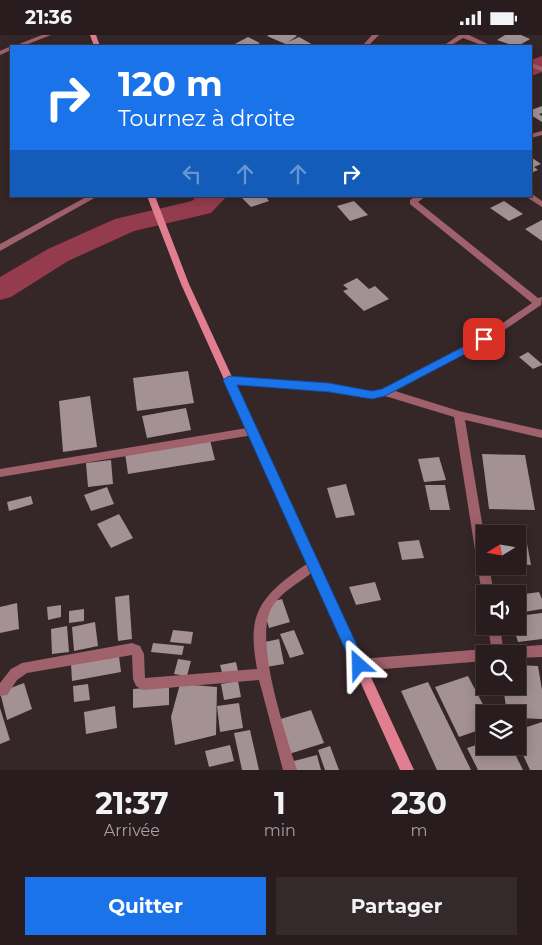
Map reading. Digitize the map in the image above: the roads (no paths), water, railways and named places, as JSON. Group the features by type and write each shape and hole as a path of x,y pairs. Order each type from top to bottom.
{"main road":[{"path":"152,199 185,284 406,770"}],"street":[{"path":"20,45 48,35"},
{"path":"366,45 376,35"},
{"path":"448,45 463,35 487,45"},
{"path":"0,248 92,197"},
{"path":"229,380 329,387 372,395 385,392 484,339 540,302 413,202 420,197"},
{"path":"530,197 542,205"},
{"path":"385,392 458,415 542,434"},
{"path":"458,415 486,585"},
{"path":"0,473 253,431"},
{"path":"290,770 265,674 260,621 265,606 277,594 313,566"},
{"path":"2,691 18,670 26,667 132,649 136,650 138,654 139,679 140,683 143,684 265,674"},
{"path":"526,652 542,651"},
{"path":"359,665 476,656"}],"waterway":[{"path":"532,68 542,63"},
{"path":"0,290 58,255 125,225 201,207 213,197"}]}
